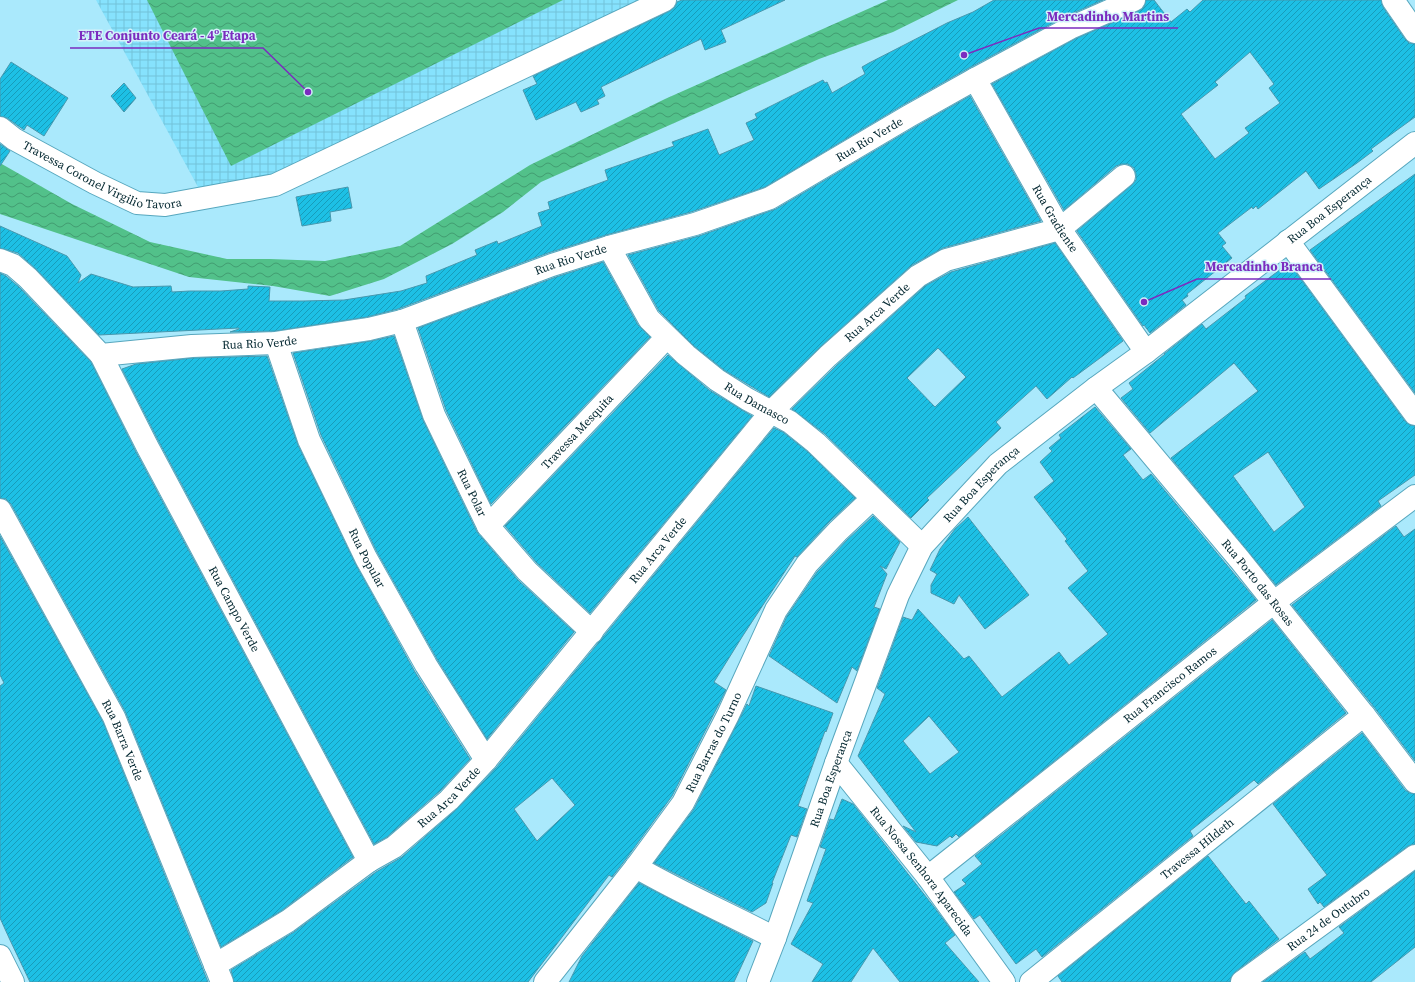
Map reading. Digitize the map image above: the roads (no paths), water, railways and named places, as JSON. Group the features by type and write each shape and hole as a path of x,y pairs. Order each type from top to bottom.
{"street":[{"name":"Travessa Coronel Virgilio Tavora","path":"0,128 14,139 95,183 137,203 165,205 274,185 664,0"},
{"name":"Rua Rio Verde","path":"101,356 192,346 276,343 369,329 402,321 552,265 609,247 694,224 770,198 975,79 1070,28 1134,0"},
{"path":"1393,0 1415,32"},
{"name":"Rua Gradiente","path":"975,79 1060,229 1146,352"},
{"name":"Rua Boa Esperança","path":"758,982 898,595 922,546 998,464 1096,388 1146,352 1288,240 1415,143"},
{"name":"Rua Arca Verde","path":"219,974 369,861 394,847 449,800 486,760 771,412 828,356 918,276 946,260 1060,229 1124,176"},
{"path":"1288,240 1415,414"},
{"name":"Rua Damasco","path":"609,247 649,319 667,337 686,355 717,380 747,399 790,422 816,443 922,546"},
{"path":"0,260 13,265 28,278 101,356"},
{"name":"Rua Polar","path":"402,321 434,415 488,526 527,571 592,632"},
{"name":"Travessa Mesquita","path":"488,526 667,337"},
{"name":"Rua Popular","path":"276,343 309,440 366,558 426,664 486,760"},
{"name":"Rua Campo Verde","path":"101,356 147,446 369,861"},
{"name":"Rua Porto das Rosas","path":"1096,388 1240,560 1415,782"},
{"name":"Rua Francisco Ramos","path":"928,877 1273,603 1415,496"},
{"name":"Rua Barras do Turno","path":"545,982 636,867 683,803 728,716 776,610 808,564 838,531 872,499"},
{"name":"Rua Barra Verde","path":"0,510 114,717 219,974"},
{"name":"Travessa Hildeth","path":"1031,982 1364,716"},
{"name":"Rua Nossa Senhora Aparecida","path":"836,763 928,877 1004,982"},
{"name":"Rua 24 de Outubro","path":"1242,982 1415,856"},
{"path":"636,867 663,883 734,916 775,938"},
{"path":"0,956 13,982"}],"water":[{"path":"147,0 563,0 231,166"},
{"path":"888,0 958,0 893,32 819,59 541,182 503,212 452,244 384,279 330,296 273,286 189,277 0,214 0,163 72,204 150,242 227,259 325,261 400,246 530,165 665,99"}],"place":[{"name":"Mercadinho Martins","path":"964,55"},
{"name":"ETE Conjunto Ceará - 4º Etapa","path":"308,92"},
{"name":"Mercadinho Branca","path":"1144,302"}]}
